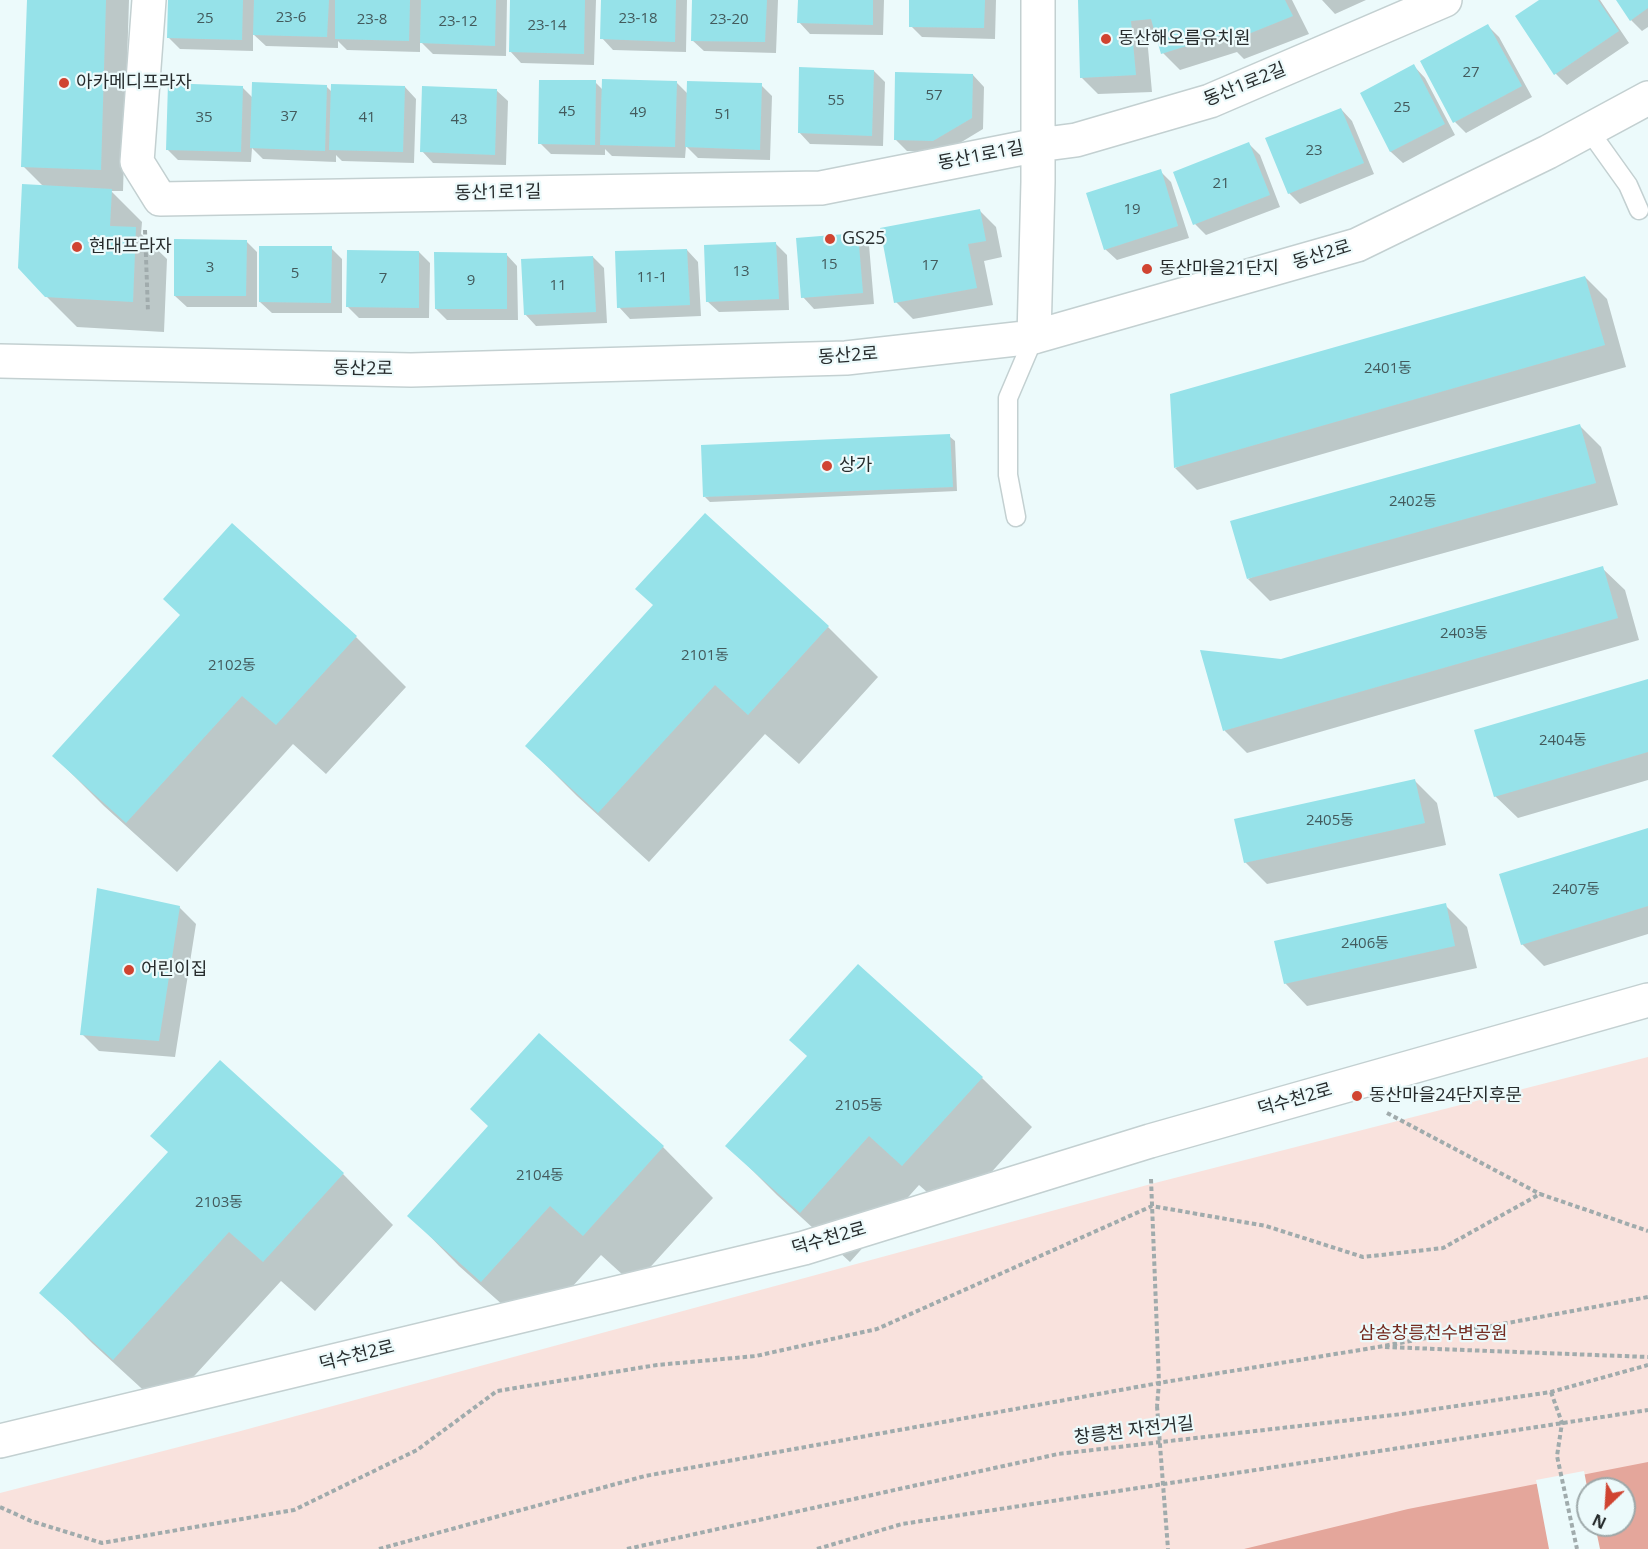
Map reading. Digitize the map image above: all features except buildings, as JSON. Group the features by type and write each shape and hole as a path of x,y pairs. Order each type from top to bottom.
{"street":[{"name":"동산1로1길","path":"149,0 137,162 160,199 821,188 1038,144"},
{"path":"1034,337 1038,0"},
{"name":"동산1로2길","path":"1038,144 1076,140 1210,100 1445,0"},
{"name":"동산2로","path":"0,360 411,370 846,358 1034,337 1357,245 1537,157 1648,98"},
{"name":"덕수천2로","path":"0,1441 804,1248 1150,1141 1648,1000"}],"lane":[{"path":"1588,129 1628,185 1639,210"},
{"path":"1016,517 1008,476 1008,398 1034,337"}],"path":[{"path":"148,312 145,207 150,182"},
{"path":"1381,1109 1540,1194 1648,1231"},
{"path":"1151,1170 1159,1383 1157,1406 1168,1549"},
{"path":"0,1507 31,1521 102,1543 294,1510 417,1450 497,1391 657,1365 756,1356 877,1329 1152,1206 1266,1226 1363,1257 1443,1248 1540,1194"},
{"path":"379,1549 645,1476 1648,1297"},
{"path":"1378,1347 1648,1357"},
{"name":"창릉천 자전거길","path":"627,1549 1058,1454 1402,1414 1551,1392 1648,1365"},
{"path":"1551,1392 1562,1423 1557,1456 1577,1549"},
{"path":"817,1549 902,1524 1648,1410"}],"green space":[{"name":"삼송창릉천수변공원","path":"1648,1057 1648,1549 0,1549 0,1493 237,1432 1151,1184"}],"shaded area":[{"path":"1648,1462 1648,1549 1244,1549 1408,1509"}],"pier":[{"path":"1584,1471 1585,1477 1576,1477 1576,1537 1598,1537 1600,1549 1549,1549 1536,1480"}],"place":[{"name":"동산해오름유치원","path":"1106,39"},
{"name":"아카메디프라자","path":"64,83"},
{"name":"GS25","path":"830,239"},
{"name":"현대프라자","path":"77,247"},
{"name":"동산마을21단지","path":"1147,269"},
{"name":"상가","path":"827,466"},
{"name":"어린이집","path":"129,970"},
{"name":"동산마을24단지후문","path":"1357,1096"}]}
